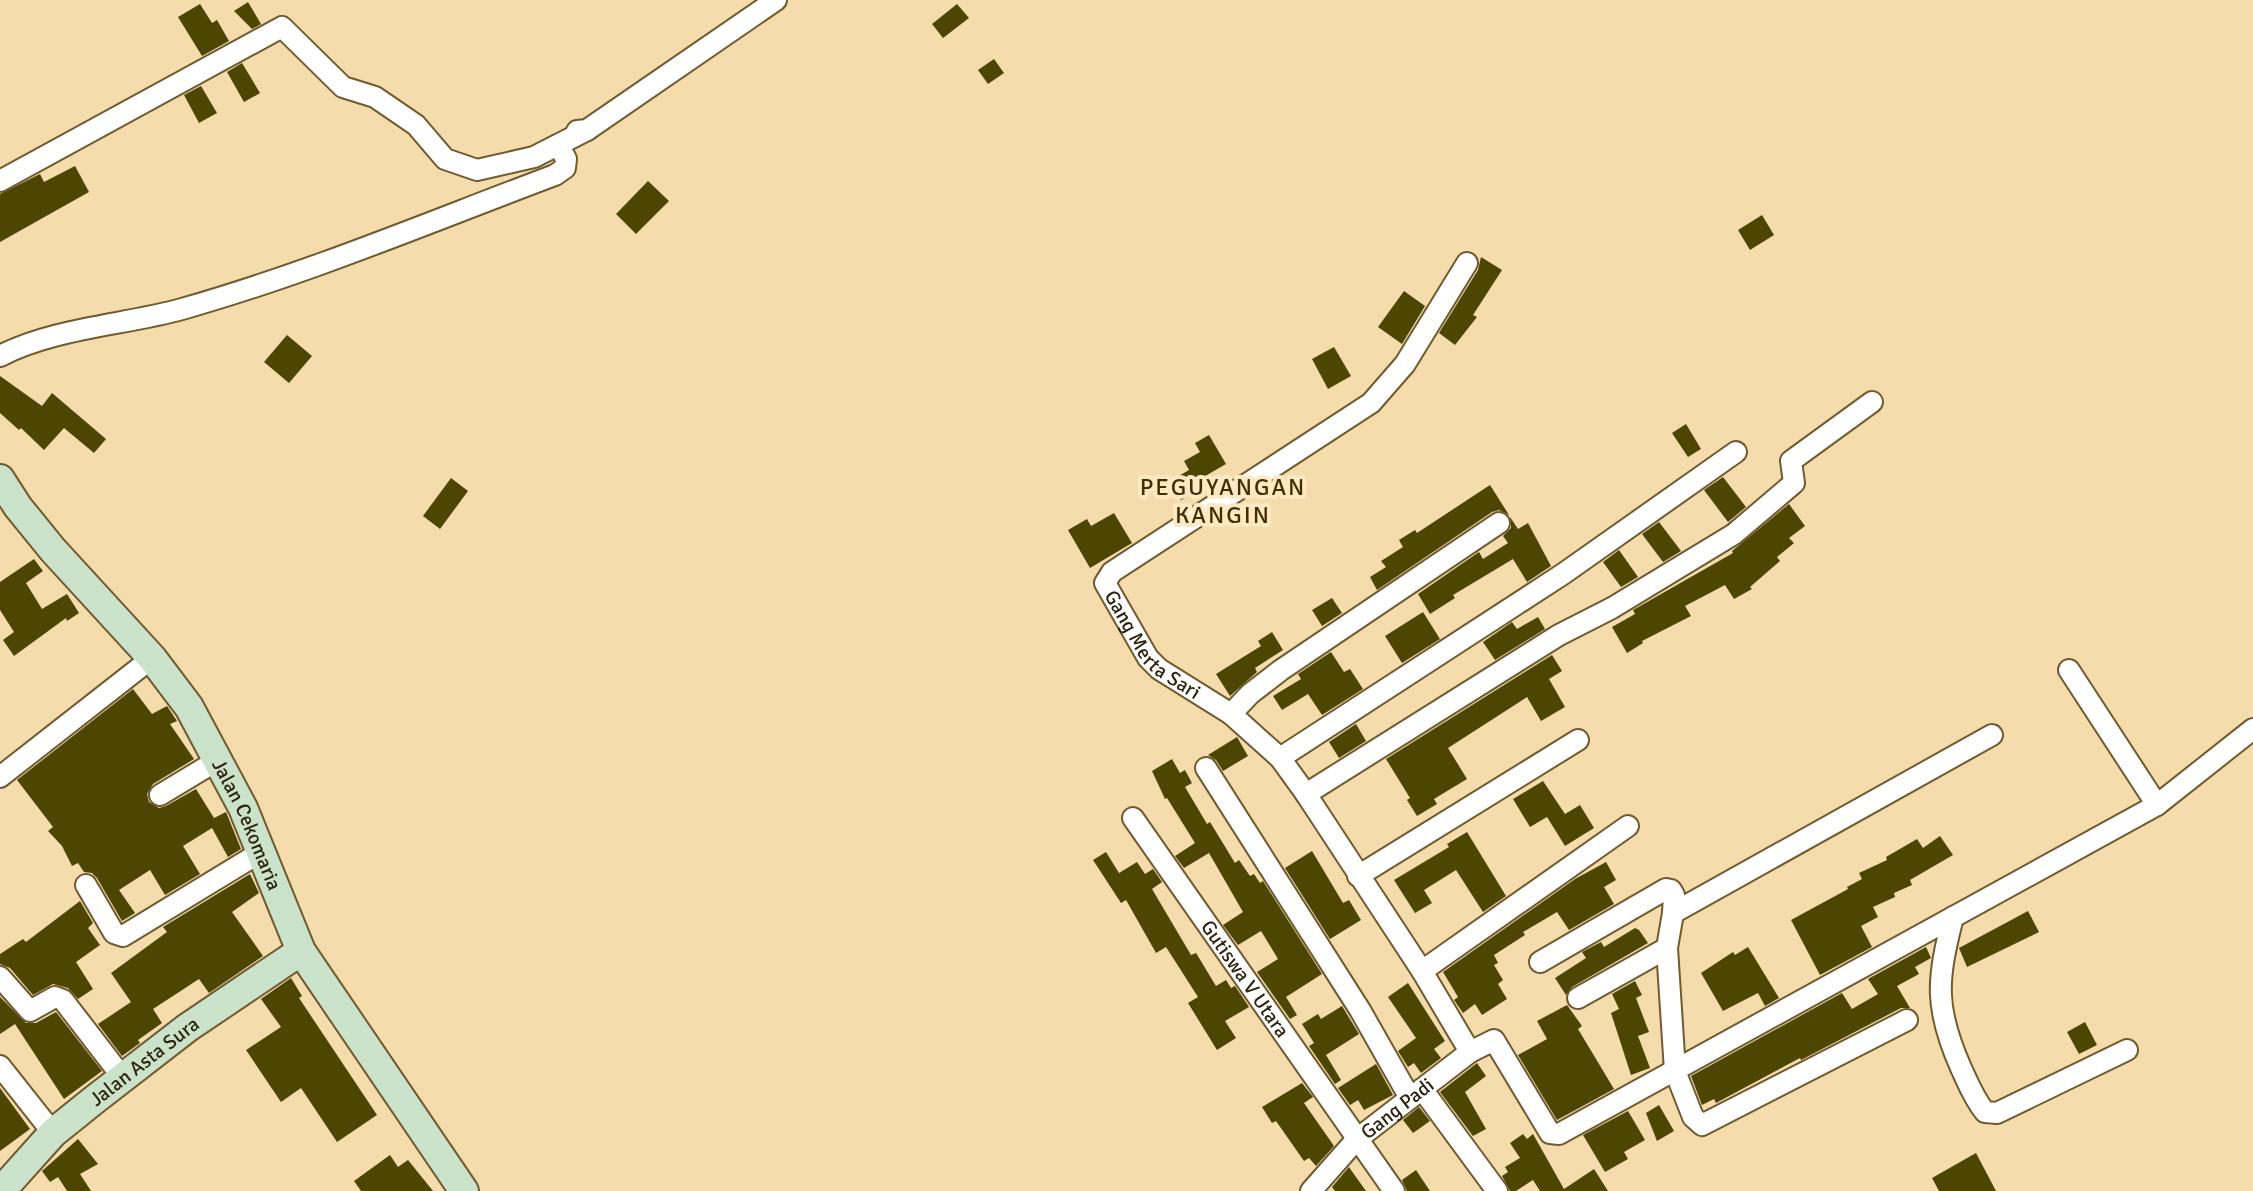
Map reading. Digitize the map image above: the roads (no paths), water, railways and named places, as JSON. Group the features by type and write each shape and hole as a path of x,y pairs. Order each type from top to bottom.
{"street":[{"path":"0,181 282,27 343,87 375,97 416,125 445,159 477,170 534,157 559,146 776,0"},
{"path":"0,356 47,338 136,321 254,286 541,180 565,168 566,159 559,146"},
{"name":"Gang Merta Sari","path":"1467,263 1405,364 1371,403 1107,577 1105,583 1148,658 1159,669 1231,714 1280,758 1422,971 1470,1052"},
{"path":"1306,794 1559,635 1612,608 1734,534 1794,483 1791,461 1872,402"},
{"path":"1280,758 1563,574 1736,452"},
{"name":"Jalan Cekomaria","path":"0,479 53,550 152,658 189,707 218,760 261,852 301,951 464,1191"},
{"path":"1231,714 1250,694 1281,670 1499,523"},
{"path":"0,777 152,658"},
{"path":"2069,670 2157,805"},
{"path":"1675,1071 2157,805 2253,729"},
{"path":"1673,913 1992,735"},
{"path":"1358,876 1578,740"},
{"path":"160,795 218,760"},
{"path":"1206,768 1416,1093 1497,1191"},
{"name":"Gutiswa V Utara","path":"1133,818 1394,1191"},
{"path":"1422,971 1628,826"},
{"path":"86,885 114,933 123,936 261,852"},
{"path":"1540,962 1666,889 1671,890 1674,895 1673,913 1667,948 1675,1071 1693,1117 1702,1125 1907,1020"},
{"path":"1953,917 1943,960 1940,1004 1953,1050 1985,1112 1997,1113 2127,1050"},
{"path":"1578,998 1667,948"},
{"name":"Jalan Asta Sura","path":"1,1191 53,1133 187,1028 301,951"},
{"path":"0,977 30,1011 55,997 63,1000 123,1078"},
{"name":"Gang Padi","path":"1320,1187 1356,1140 1470,1052 1494,1040 1550,1133 1555,1135 1675,1071"},
{"path":"0,1066 53,1133"}],"district":[{"name":"PEGUYANGAN KANGIN","path":"1223,501"}]}
